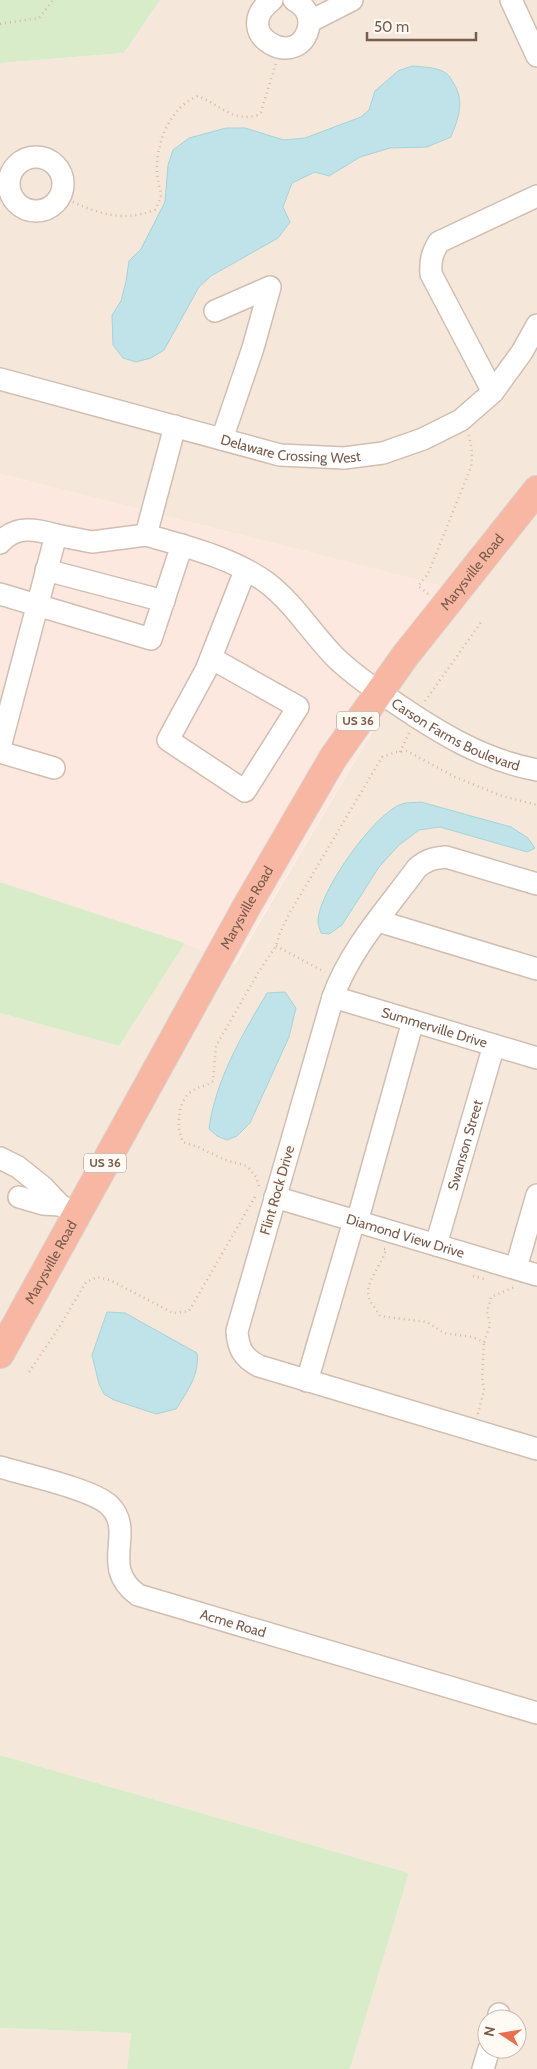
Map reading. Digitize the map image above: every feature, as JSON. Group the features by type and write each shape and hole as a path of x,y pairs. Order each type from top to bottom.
{"highway":[{"name":"Marysville Road","path":"0,1354 68,1209 333,758 378,692 443,606 537,490"}],"street":[{"path":"272,0 264,6 259,14 258,24 260,34 266,42 280,48 295,46 308,31 307,12 301,4 294,0"},
{"path":"309,22 352,0"},
{"path":"511,0 537,56"},
{"path":"36,156 47,159 55,165 61,174 63,184 59,196 54,203 45,209 35,211 25,208 5,196 14,168 26,158 36,156"},
{"path":"493,392 431,274 430,260 433,250 439,242 537,196"},
{"path":"215,311 270,287 253,348 222,439"},
{"name":"Delaware Crossing West","path":"0,379 280,455 344,458 383,453 424,439 461,420 493,392 522,352 537,325"},
{"path":"0,543 6,536 19,530 32,529 56,536 92,542 146,535 175,426"},
{"name":"Carson Farms Boulevard","path":"146,535 182,545 231,564 266,582 297,611 336,658 378,692 416,718 460,744 492,757 537,770"},
{"path":"0,747 36,605 56,536"},
{"path":"0,594 151,639 182,545"},
{"path":"46,570 164,601"},
{"path":"209,664 298,707 245,792 168,740 209,664 245,571"},
{"path":"0,752 54,768"},
{"name":"Flint Rock Drive","path":"537,884 446,857 425,862 417,868 349,961 336,989 237,1331 237,1342 242,1353 250,1362 259,1366 537,1449"},
{"path":"378,922 537,969"},
{"name":"Summerville Drive","path":"336,989 413,1021 537,1058"},
{"path":"307,1381 413,1021"},
{"name":"Swanson Street","path":"436,1245 494,1045"},
{"path":"0,1158 18,1167 68,1209"},
{"path":"517,1277 537,1195"},
{"path":"19,1197 68,1209"},
{"name":"Diamond View Drive","path":"275,1198 353,1227 436,1245 517,1277 537,1275"},
{"name":"Acme Road","path":"0,1467 84,1492 102,1499 110,1506 120,1526 118,1564 121,1576 128,1588 138,1595 537,1713"}],"path":[{"path":"0,24 38,18 53,0"},
{"path":"59,196 95,212 115,217 147,213 155,210 162,198 156,174 157,160 167,126 176,113 190,100 198,96 227,114 236,116 258,115 261,112 269,89 280,48"},
{"path":"443,606 418,586 428,574 473,458 472,446 461,420"},
{"path":"400,752 428,695 482,621"},
{"path":"29,1372 86,1282 97,1277 110,1280 173,1313 189,1311 247,1212 260,1189 256,1177 246,1166 225,1160 183,1142 178,1133 178,1119 184,1101 190,1092 213,1081 216,1046 244,996 276,946 289,914 382,757 407,751 455,777 502,796 537,805"},
{"path":"276,946 336,989"},
{"path":"353,1227 386,1249 384,1260 370,1280 369,1298 380,1316 427,1322 444,1333 472,1337 484,1342"},
{"path":"474,1430 484,1390 482,1377 484,1342 490,1325 487,1312 492,1297 517,1277"}],"shaded area":[{"path":"160,0 537,0 537,2069 350,2069 409,1873 0,1755 0,1013 119,1046 185,943 235,964 405,676 468,593 0,474 0,63 124,53"},
{"path":"0,474 469,593 405,676 234,964 185,943 0,882"},
{"path":"0,2028 131,2033 127,2069 0,2069"}],"green space":[{"path":"0,0 160,0 124,53 0,63"},
{"path":"0,882 185,943 119,1046 0,1013"},
{"path":"0,1755 409,1873 350,2069 127,2069 131,2033 0,2028"}],"water":[{"path":"412,66 440,70 448,75 454,84 460,104 451,137 427,147 390,148 360,157 329,176 315,172 292,183 283,207 290,222 278,238 211,276 199,287 164,350 151,358 136,362 123,358 113,345 112,315 121,301 129,261 141,249 165,202 168,165 173,150 189,138 226,128 245,128 284,140 305,138 361,117 369,110 375,91 398,71"},
{"path":"421,802 511,827 528,838 535,848 527,852 440,827 419,830 399,845 379,867 342,925 329,934 321,933 318,922 320,909 327,893 337,874 363,837 391,810 404,803"},
{"path":"285,992 296,1008 289,1037 250,1123 237,1136 227,1140 217,1136 209,1129 212,1111 223,1076 231,1059 267,993"},
{"path":"107,1312 125,1313 197,1353 195,1375 176,1409 156,1414 114,1400 104,1394 99,1384 92,1355"}]}
